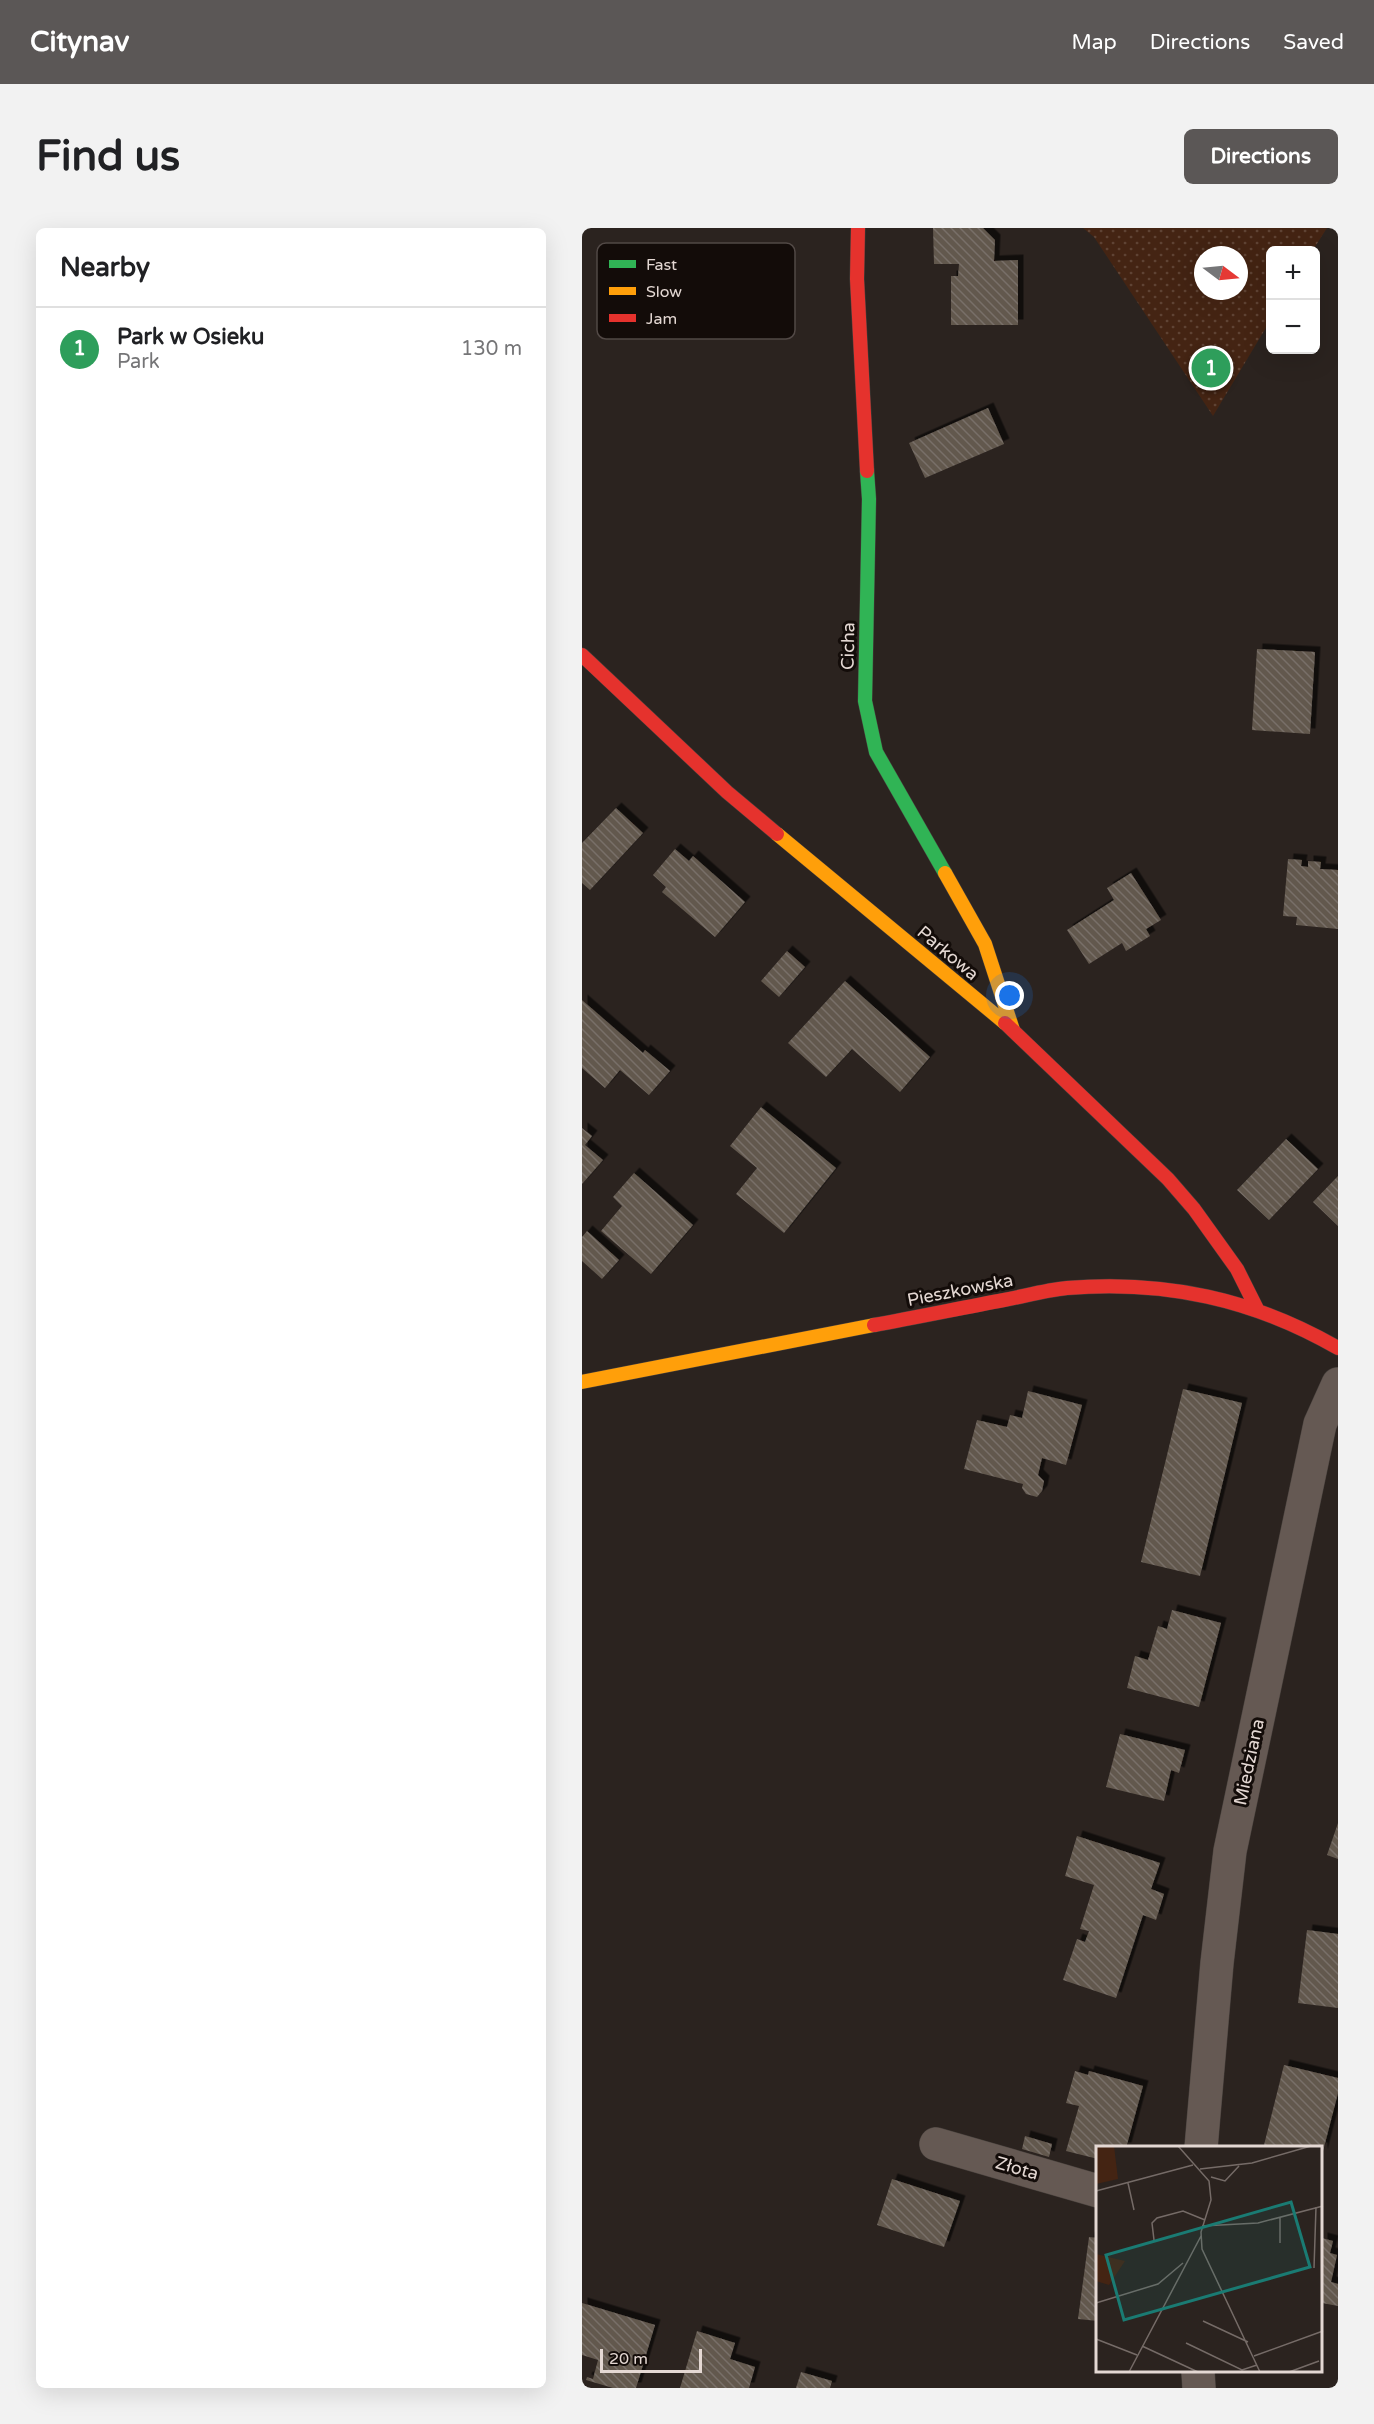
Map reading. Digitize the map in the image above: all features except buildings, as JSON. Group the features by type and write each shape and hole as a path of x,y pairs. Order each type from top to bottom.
{"street":[{"name":"Cicha","path":"858,228 857,279 869,498 865,701 870,733 876,752 985,944 1013,1030"},
{"name":"Parkowa","path":"582,656 727,792 1013,1030 1168,1179 1194,1209 1237,1269 1257,1309"},
{"name":"Pieszkowska","path":"582,1382 1064,1288 1108,1284 1165,1289 1219,1298 1257,1309 1291,1323 1338,1348"},
{"name":"Miedziana","path":"1201,2146 1217,1963 1230,1851 1320,1424 1338,1384"},
{"name":"Złota","path":"936,2144 1096,2190"},
{"path":"1198,2373 1199,2388"}],"shaded area":[{"path":"1083,228 1327,228 1316,246 1266,246 1266,328 1213,416 1094,237"}],"traffic: fast":[{"path":"867,471 869,499 865,701 876,752 945,873"}],"traffic: slow":[{"path":"777,834 1005,1023"},
{"path":"945,873 985,944 1013,1030"},
{"path":"582,1382 874,1325"}],"traffic: jam":[{"path":"858,228 857,279 867,471"},
{"path":"582,655 727,792 777,834"},
{"path":"1005,1023 1168,1179 1194,1209 1237,1269 1257,1309"},
{"path":"874,1325 1059,1289 1103,1286 1139,1287 1173,1291 1241,1305 1306,1331 1338,1348"}],"place":[{"name":"Park w Osieku","path":"1211,368"}]}
